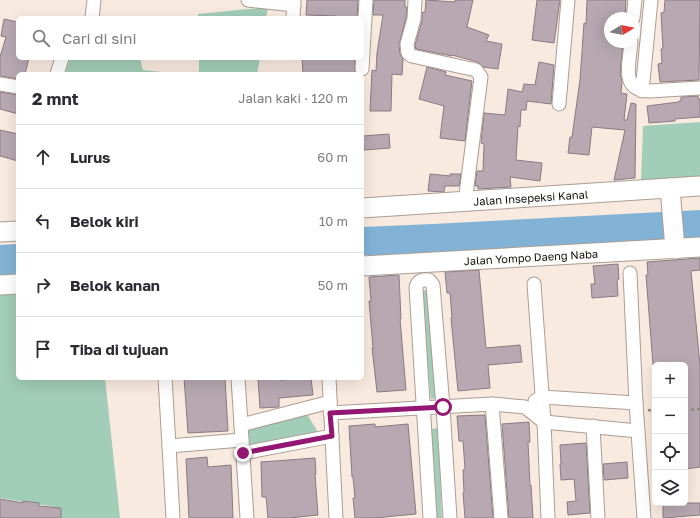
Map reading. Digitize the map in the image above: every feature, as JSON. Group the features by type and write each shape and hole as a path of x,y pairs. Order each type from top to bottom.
{"street":[{"path":"92,16 94,0"},
{"path":"248,0 294,2 293,16"},
{"path":"364,34 366,0"},
{"path":"415,0 414,19 406,44 408,53 412,56 476,70 481,77 465,202"},
{"path":"559,104 568,0"},
{"path":"634,12 635,0"},
{"path":"642,91 651,0"},
{"path":"631,48 629,80 635,88 642,91 700,88"},
{"path":"58,72 61,60"},
{"path":"362,69 363,60"},
{"path":"0,84 16,87"},
{"name":"Jalan Insepeksi Kanal","path":"364,208 700,186"},
{"path":"670,188 675,249"},
{"path":"0,232 16,231"},
{"name":"Jalan Yompo Daeng Naba","path":"364,266 700,247"},
{"path":"630,273 636,403 644,518"},
{"path":"430,518 416,287 417,283 425,279 429,280 433,285 450,518"},
{"path":"0,285 16,284"},
{"path":"534,284 544,422 548,518"},
{"path":"165,380 173,518"},
{"path":"238,380 247,518"},
{"path":"329,380 336,518"},
{"path":"525,407 542,397 636,403"},
{"path":"241,425 330,407 424,408 492,404 525,407 544,422 638,431"},
{"path":"492,404 501,518"},
{"path":"593,426 598,518"},
{"path":"169,446 243,446 332,436"}],"path":[{"path":"688,410 700,409"}],"green space":[{"path":"268,7 266,16 198,16 198,14"},
{"path":"69,60 140,60 143,70 162,72 66,72"},
{"path":"199,60 260,60 257,72 199,72"},
{"path":"700,122 700,180 641,183 643,126"},
{"path":"427,290 437,398 431,399 420,291"},
{"path":"16,292 16,380 105,380 120,518 60,518 61,508 0,498 0,293"},
{"path":"303,408 318,432 246,447 247,417"},
{"path":"438,428 442,518 434,518 430,429"}],"water":[{"path":"700,210 700,239 396,255 364,255 364,227"},
{"path":"16,244 16,274 0,275 0,245"}],"building":[{"path":"307,0 358,0 357,16 306,15"},
{"path":"374,0 405,0 405,7 407,7 406,18 399,45 400,54 403,59 402,75 392,74 391,111 370,111 372,70 376,71 377,53 383,15 373,15"},
{"path":"426,0 455,2 455,0 473,0 467,27 489,35 486,41 502,44 498,69 483,67 478,62 452,55 416,49 415,45 422,21 422,12 425,13"},
{"path":"537,0 560,0 554,43 532,40"},
{"path":"587,0 626,0 625,12 604,12 604,48 623,48 620,74 622,81 621,93 627,94 624,120 627,120 631,103 636,104 635,178 614,180 625,130 592,127 589,155 568,153 570,137 572,137 580,80 584,23 586,24"},
{"path":"665,0 700,0 699,80 660,82 658,64 662,63 661,49 663,49 661,13 664,12"},
{"path":"4,19 16,22 16,60 28,60 26,72 16,72 16,79 0,76 0,57 6,37 1,36"},
{"path":"302,60 355,60 355,72 303,72"},
{"path":"539,62 554,65 551,104 527,101 526,110 521,110 520,127 518,126 516,160 542,163 540,181 510,177 511,187 478,189 478,186 475,186 477,171 483,171 484,144 481,143 484,113 505,115 508,89 522,92 524,84 535,85"},
{"path":"427,67 446,72 445,75 472,81 465,141 440,138 444,106 419,99"},
{"path":"0,92 16,95 16,113 0,109"},
{"path":"698,96 698,99 700,99 700,117 649,123 647,106 679,102 681,101 681,97"},
{"path":"0,130 16,134 16,160 0,156"},
{"path":"389,134 390,148 364,150 364,136"},
{"path":"430,174 450,176 450,174 461,174 459,186 445,186 444,192 428,191"},
{"path":"700,258 700,270 691,271 700,365 700,467 688,469 688,362 653,362 646,275 648,275 647,262"},
{"path":"618,264 618,296 592,298 591,284 595,284 593,266"},
{"path":"479,270 486,348 520,345 522,362 488,365 490,388 458,391 450,293 447,293 445,272"},
{"path":"399,275 400,319 406,390 377,392 372,348 369,277"},
{"path":"184,380 225,380 228,431 188,433"},
{"path":"258,380 311,380 313,395 279,398 279,407 260,408"},
{"path":"485,415 493,518 465,518 463,493 463,470 465,469 463,441 459,441 457,416"},
{"path":"529,422 530,442 528,442 533,518 509,518 502,424"},
{"path":"375,424 375,427 408,424 416,514 374,518 355,518 353,498 355,498 352,477 349,426"},
{"path":"586,443 590,513 568,515 567,502 576,501 574,479 561,480 560,445"},
{"path":"207,457 208,467 231,465 233,518 189,518 186,459"},
{"path":"315,458 318,515 289,518 268,518 266,497 262,497 261,462"},
{"path":"627,462 628,478 604,480 603,464"},
{"path":"0,499 23,503 23,501 39,503 39,506 61,508 61,518 0,518"},
{"path":"688,503 700,503 700,515 663,518 663,506 688,506"}],"route":[{"path":"243,453 332,436 330,413 443,407"}]}
